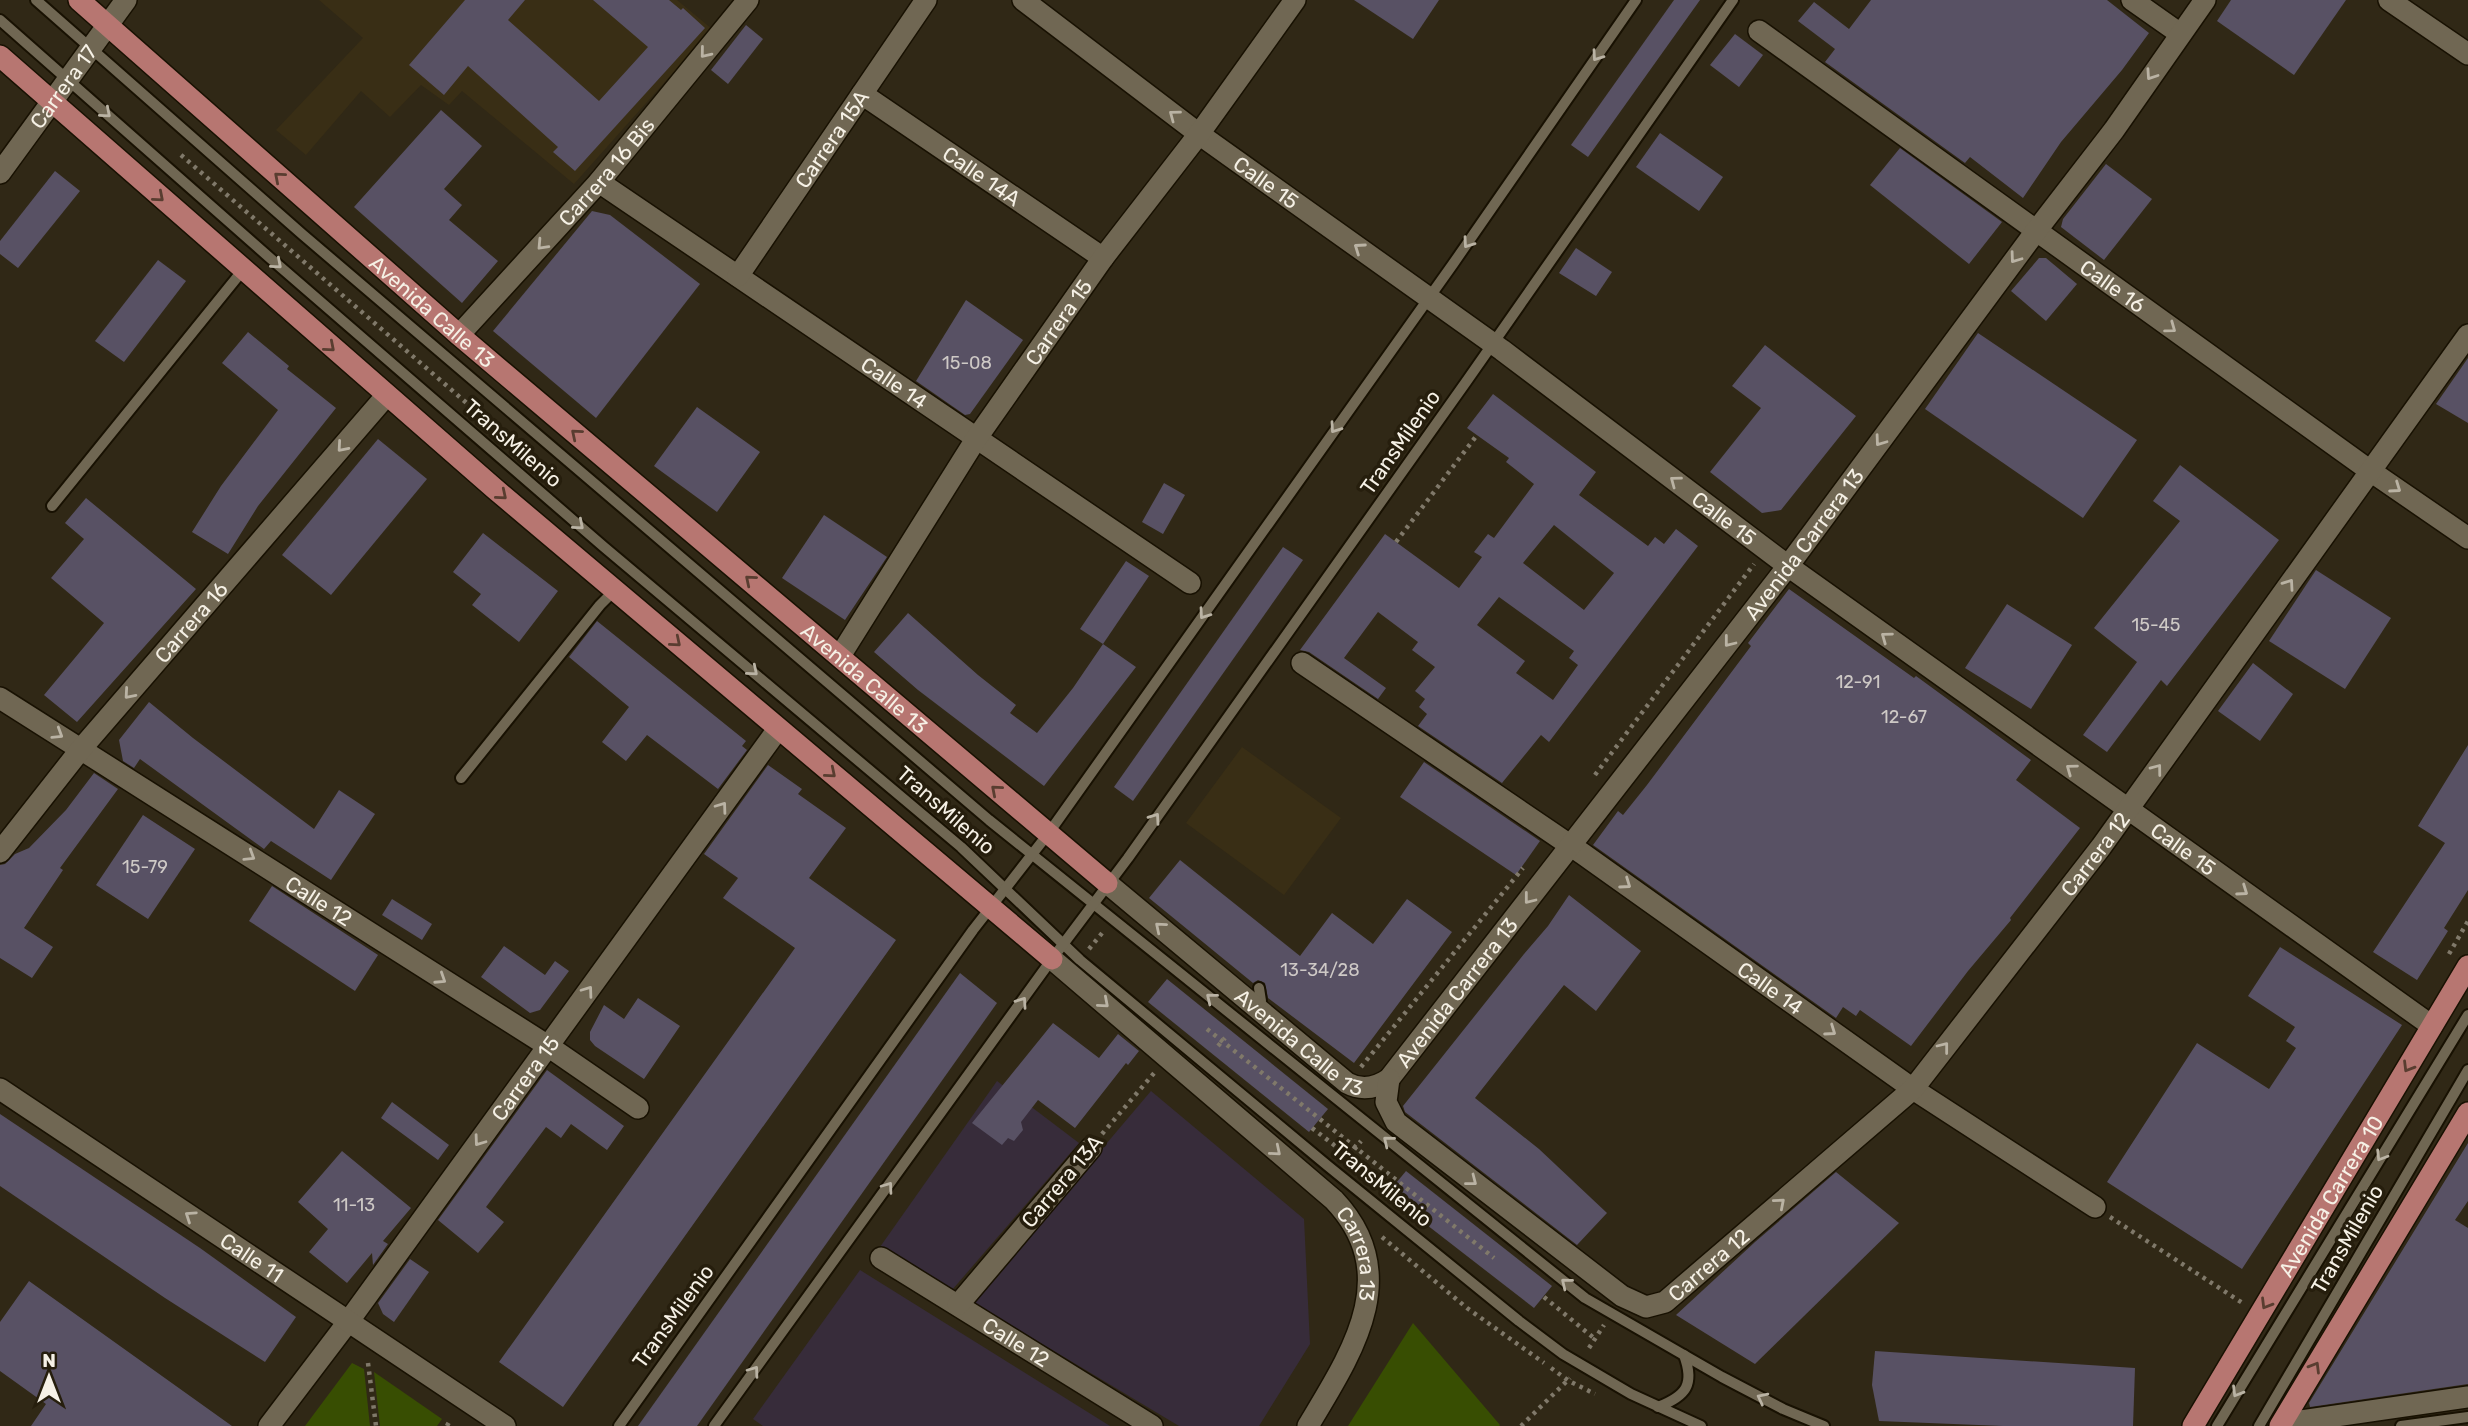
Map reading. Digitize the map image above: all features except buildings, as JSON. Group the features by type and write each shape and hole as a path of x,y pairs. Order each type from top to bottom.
{"main road":[{"name":"Avenida Calle 13","path":"79,0 459,335 1107,883"},
{"path":"0,56 386,396 778,729 992,907 1057,951"},
{"name":"Avenida Carrera 10","path":"2193,1426 2468,966"},
{"path":"2290,1423 2468,1113"}],"street":[{"name":"Carrera 17","path":"0,173 126,0"},
{"name":"Carrera 16 Bis","path":"459,335 599,182 748,0"},
{"name":"Carrera 15A","path":"738,276 926,0"},
{"name":"Calle 15","path":"1023,0 1199,134 1492,343 1788,566 2432,1026"},
{"name":"Carrera 15","path":"839,656 976,439 1103,258 1199,134 1295,0"},
{"path":"2132,0 2179,33"},
{"name":"Avenida Carrera 13","path":"1390,1079 1788,566 2114,130 2204,0"},
{"path":"2389,0 2468,54"},
{"name":"Calle 16","path":"1759,31 2369,470 2468,538"},
{"name":"Calle 14A","path":"862,94 1103,258"},
{"name":"Calle 14","path":"599,182 1190,583"},
{"name":"Carrera 12","path":"1651,1307 1665,1302 1913,1088 2101,847 2468,335"},
{"name":"Carrera 16","path":"0,852 81,749 386,396"},
{"name":"Calle 14","path":"1302,663 1570,845 1913,1088 2095,1207"},
{"name":"Calle 12","path":"0,698 548,1046 638,1108"},
{"name":"Carrera 15","path":"269,1426 348,1322 778,729"},
{"name":"Avenida Calle 13","path":"1107,883 1258,998 1347,1083 1371,1087 1390,1079"},
{"path":"1057,951 1167,1058"},
{"name":"Carrera 13","path":"1167,1058 1334,1200 1358,1232 1368,1269 1365,1316 1346,1362 1308,1426"},
{"name":"Avenida Calle 13","path":"1390,1079 1386,1102 1396,1122 1622,1296 1642,1306 1651,1307"},
{"name":"Calle 11","path":"0,1089 505,1426"},
{"name":"Carrera 13A","path":"958,1305 1091,1147"},
{"name":"Calle 12","path":"881,1258 1152,1426"},
{"path":"2290,1423 2468,1397"}],"lane":[{"name":"TransMilenio","path":"36,0 302,234 989,820 1585,1298 1783,1409 1824,1426"},
{"name":"TransMilenio","path":"619,1426 992,907 1048,834 1429,298 1636,0"},
{"name":"TransMilenio","path":"714,1426 1168,801 1733,0"},
{"name":"TransMilenio","path":"0,20 604,547 914,806 1006,889 1057,951 1563,1354 1631,1394 1701,1426"},
{"path":"52,506 243,270"},
{"path":"461,778 615,590"},
{"name":"TransMilenio","path":"2217,1426 2468,1015"},
{"name":"TransMilenio","path":"2259,1426 2468,1070"},
{"path":"1658,1407 1682,1395 1687,1387 1688,1365 1684,1355"},
{"path":"2401,1426 2468,1417"}],"path":[{"path":"179,154 538,465"},
{"path":"1396,542 1477,435"},
{"path":"1594,777 1765,549"},
{"path":"1359,1069 1527,864"},
{"path":"1086,953 1104,929"},
{"path":"1207,1030 1494,1258"},
{"name":"Carrera 13A","path":"1091,1147 1167,1058"},
{"path":"1312,1128 1391,1189"},
{"path":"1349,1156 1361,1141"},
{"path":"2095,1207 2244,1304"},
{"path":"1544,1297 1595,1339"},
{"path":"1589,1348 1606,1322"},
{"path":"368,1363 376,1426"},
{"path":"1521,1426 1569,1381"},
{"path":"447,1426 450,1420"}],"shaded area":[{"path":"319,0 677,0 712,29 574,184 462,91 449,105 421,85 390,117 361,91 306,155 276,130 363,38"},
{"path":"1242,747 1341,818 1284,895 1186,823"},
{"path":"997,1081 1079,1143 952,1290 880,1247"},
{"path":"1151,1091 1304,1219 1310,1344 1259,1426 1179,1426 972,1302"},
{"path":"860,1270 1110,1426 763,1426 753,1419"}],"green space":[{"path":"1413,1323 1500,1425 1499,1426 1348,1426"},
{"path":"352,1363 364,1369 370,1426 305,1426"},
{"path":"374,1372 442,1419 437,1426 380,1426"}]}
